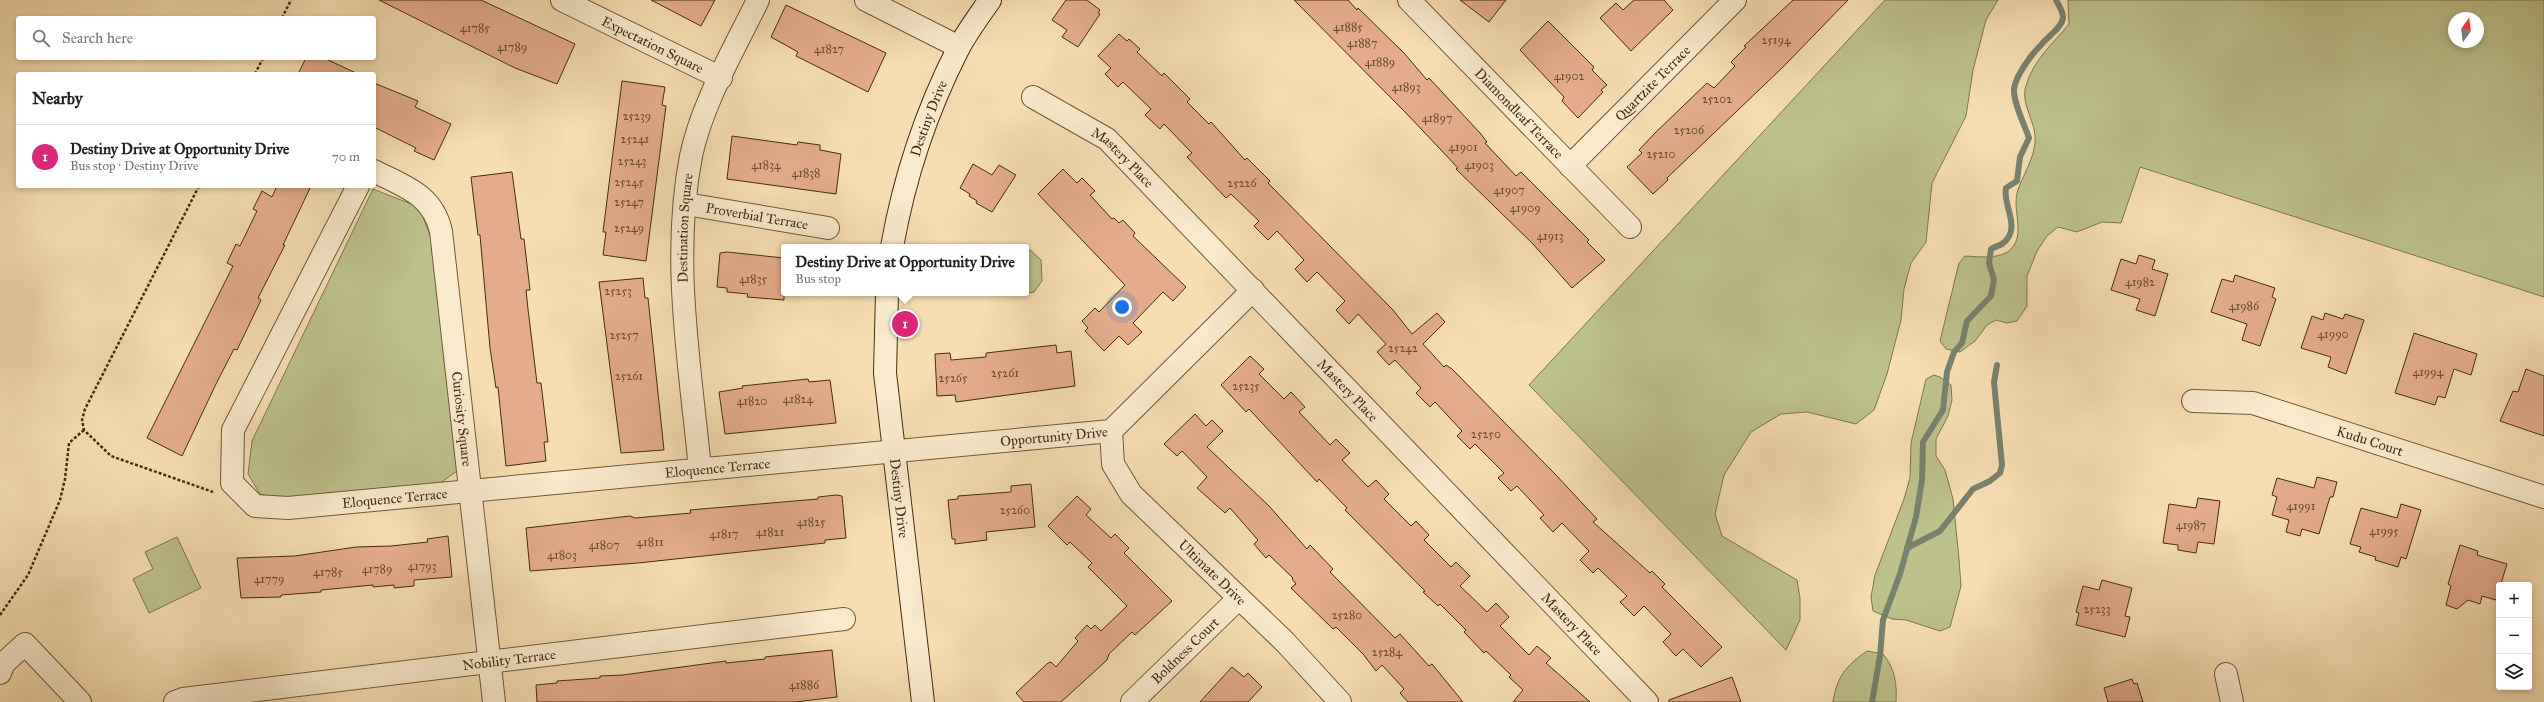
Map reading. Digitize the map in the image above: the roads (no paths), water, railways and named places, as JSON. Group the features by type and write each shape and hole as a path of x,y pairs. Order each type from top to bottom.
{"street":[{"name":"Expectation Square","path":"562,0 721,78"},
{"name":"Destination Square","path":"700,469 685,318 681,243 692,155 707,107 758,0"},
{"path":"866,0 959,47"},
{"name":"Destiny Drive","path":"893,244 900,204 914,156 934,103 959,47 990,0"},
{"name":"Diamondleaf Terrace","path":"1409,0 1630,227"},
{"name":"Quartzite Terrace","path":"1570,166 1735,0"},
{"name":"Mastery Place","path":"1033,97 1107,139 1647,702"},
{"name":"Curiosity Square","path":"376,172 415,192 428,201 437,214 442,231 472,490 494,702"},
{"name":"Eloquence Terrace","path":"357,188 233,430 232,483 255,506 288,508 894,450"},
{"name":"Proverbial Terrace","path":"686,204 828,228"},
{"name":"Opportunity Drive","path":"894,450 1111,431 1253,290"},
{"name":"Destiny Drive","path":"887,296 885,373 923,702"},
{"name":"Kudu Court","path":"2193,401 2253,403 2544,497"},
{"name":"Ultimate Drive","path":"1111,431 1113,464 1131,494 1238,599 1285,642 1340,702"},
{"name":"Boldness Court","path":"1132,702 1238,599"},
{"name":"Nobility Terrace","path":"174,702 183,699 844,619"},
{"path":"0,673 4,663 25,644 80,702"},
{"path":"2226,674 2232,702"}],"waterway":[{"path":"1872,702 1880,656 1883,620 1900,574 1916,517 1922,480 1923,442 1943,410 1947,372 1954,352 1962,343 1967,321 1991,296 1994,280 1989,263 1991,249 2002,244 2008,238 2011,231 2006,188 2017,181 2020,157 2029,138 2015,100 2015,84 2033,54 2058,28 2062,21 2062,12 2056,0"},
{"path":"1907,548 1940,531 1973,489 1990,481 2000,473 2002,465 1994,382 1997,365"}],"place":[{"name":"Destiny Drive at Opportunity Drive","path":"905,324"}]}
